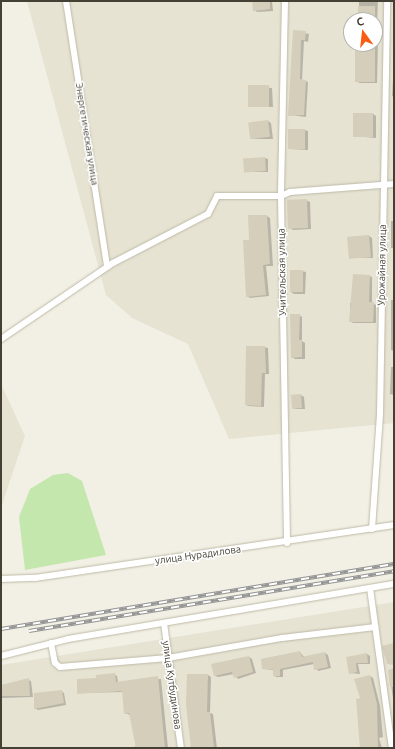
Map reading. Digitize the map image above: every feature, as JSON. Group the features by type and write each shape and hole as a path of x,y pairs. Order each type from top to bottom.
{"street":[{"name":"Энергетическая улица","path":"66,1 107,267"},
{"name":"Учительская улица","path":"285,1 281,196 287,543"},
{"name":"Урожайная улица","path":"372,528 380,415 387,1"},
{"path":"1,339 107,267 208,214 217,196 281,196 290,192 394,184"},
{"name":"улица Нурадилова","path":"1,579 35,578 287,543 394,525"},
{"path":"1,656 51,643 394,584"},
{"path":"370,588 392,748"},
{"name":"улица Кутбудинова","path":"164,623 181,748"},
{"path":"51,643 54,663 60,667 168,658 282,638 375,627"}],"shaded area":[{"path":"27,1 394,1 394,423 229,439 188,344 132,318 106,295"},
{"path":"1,384 25,436 1,508"},
{"path":"394,602 394,748 1,748 1,665"}],"green space":[{"path":"68,473 82,481 106,555 25,570 19,517 30,489 53,475"}],"building":[{"path":"252,1 270,1 270,9 253,11"},
{"path":"358,6 375,6 375,12 358,12"},
{"path":"293,30 306,31 305,40 301,40 300,79 306,80 304,115 288,116"},
{"path":"355,52 375,52 375,82 355,82"},
{"path":"248,85 269,85 269,107 248,107"},
{"path":"353,113 373,113 373,137 353,137"},
{"path":"268,120 270,137 250,139 248,122"},
{"path":"288,129 305,129 305,149 288,149"},
{"path":"265,157 266,171 244,173 243,159"},
{"path":"307,199 308,228 288,229 287,200"},
{"path":"248,215 267,215 270,264 263,265 266,295 246,297 243,240 249,240"},
{"path":"369,235 371,257 349,259 347,237"},
{"path":"290,270 303,270 303,292 290,292"},
{"path":"353,274 370,275 369,302 374,302 373,322 349,322"},
{"path":"290,314 300,314 299,340 302,340 302,357 291,358"},
{"path":"246,346 265,346 266,373 262,373 261,406 245,405"},
{"path":"301,394 302,408 292,409 291,395"},
{"path":"394,643 394,665 387,664 382,646"},
{"path":"300,651 302,657 325,652 328,667 314,670 313,662 280,669 280,676 273,676 273,669 262,669 261,659"},
{"path":"367,653 368,663 356,663 357,672 349,674 346,657"},
{"path":"249,656 253,672 234,678 232,672 214,676 211,664"},
{"path":"394,668 394,687 390,687 388,670"},
{"path":"115,673 116,682 158,676 165,748 136,748 129,713 124,714 122,691 77,694 77,679 96,678 96,675"},
{"path":"187,674 208,674 207,712 210,712 214,748 191,748 186,705"},
{"path":"370,675 377,704 378,748 360,748 356,699 360,698 354,679"},
{"path":"29,678 30,696 1,696 1,685"},
{"path":"62,690 64,703 34,709 34,693"}],"railway":[{"path":"1,629 394,564"},
{"path":"29,631 394,571"}]}
